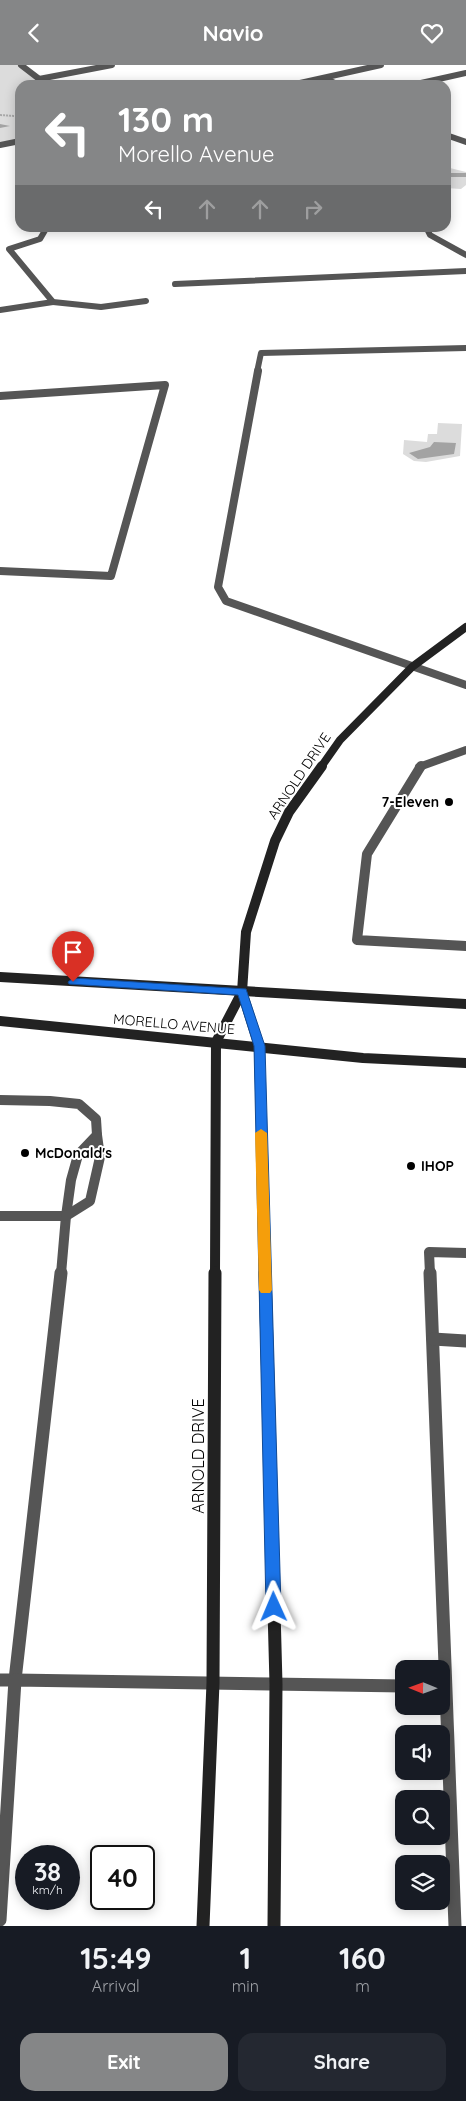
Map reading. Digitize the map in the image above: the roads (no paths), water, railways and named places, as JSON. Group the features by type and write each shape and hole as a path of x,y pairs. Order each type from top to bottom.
{"street":[{"path":"22,65 39,79 112,65"},
{"path":"315,80 381,65"},
{"path":"434,80 466,73"},
{"path":"324,78 328,80"},
{"path":"451,137 466,142"},
{"path":"0,145 15,142"},
{"path":"44,232 40,239 9,249 52,302"},
{"path":"428,232 430,235 466,255"},
{"path":"176,285 466,271"},
{"path":"0,309 52,302 101,307 146,301"},
{"path":"466,347 261,353 218,587 226,601 466,685"},
{"path":"0,395 165,385 111,576 0,571"},
{"name":"ARNOLD DRIVE","path":"274,1926 276,1684 259,1046 242,992 246,932 275,841 289,812 340,740 412,667 466,627"},
{"path":"466,750 420,766 367,854 357,940 466,946"},
{"path":"0,977 466,1004"},
{"name":"ARNOLD DRIVE","path":"203,1926 213,1683 216,1042 242,992"},
{"name":"MORELLO AVENUE","path":"0,1021 363,1057 466,1063"},
{"path":"0,1100 50,1101 79,1104 96,1119 100,1157 90,1201 66,1216 0,1215"},
{"path":"0,1920 15,1680 58,1308 66,1216 71,1180 78,1155 97,1135"},
{"path":"443,1660 429,1252 466,1253"},
{"path":"433,1339 466,1341"},
{"path":"0,1680 395,1686"},
{"path":"445,1715 455,1926"}],"waterway":[{"path":"0,126 7,126"},
{"path":"451,175 466,175"}],"place":[{"name":"7-Eleven","path":"449,802"},
{"name":"McDonald's","path":"25,1153"},
{"name":"IHOP","path":"411,1166"}]}
